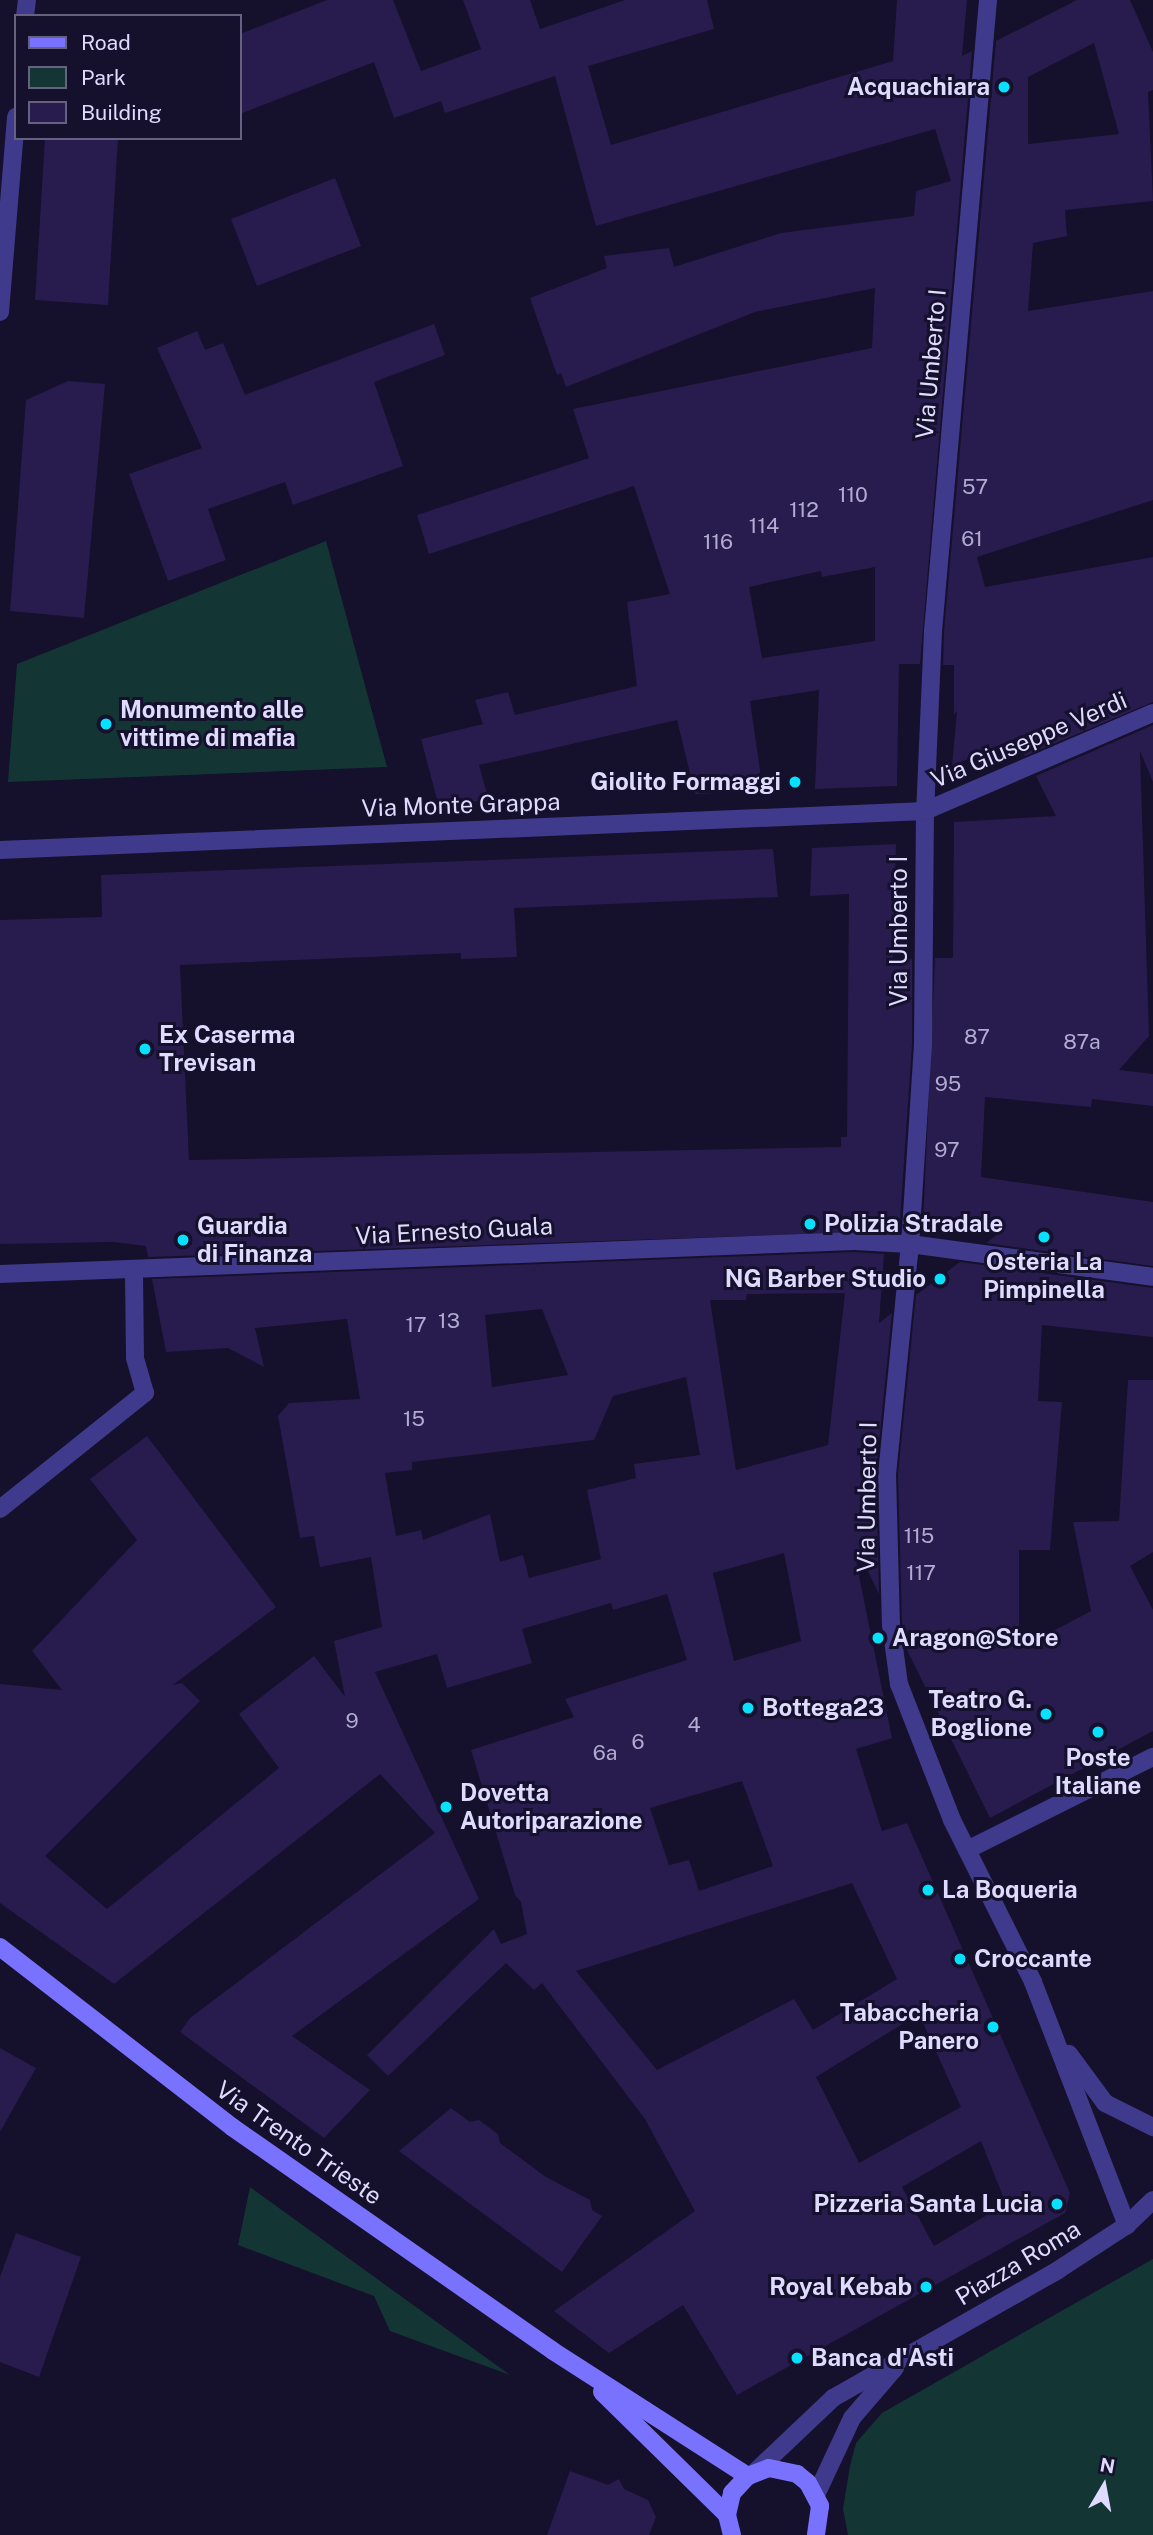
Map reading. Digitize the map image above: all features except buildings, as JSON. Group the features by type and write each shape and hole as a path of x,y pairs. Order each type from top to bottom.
{"main road":[{"name":"Via Trento Trieste","path":"0,1947 232,2127 578,2368"},
{"path":"578,2368 752,2474"},
{"path":"578,2368 727,2515"},
{"path":"732,2535 727,2515 732,2493 752,2474 783,2469 803,2479 816,2495 821,2518 816,2535"}],"street":[{"name":"Via Umberto I","path":"988,0 933,631 925,811 923,1044 910,1244 887,1474 891,1625 899,1684 967,1850 1056,2037"},
{"path":"0,312 2,258 14,137"},
{"name":"Via Giuseppe Verdi","path":"925,811 1153,713"},
{"name":"Via Monte Grappa","path":"0,850 925,811"},
{"name":"Via Ernesto Guala","path":"0,1274 646,1246 854,1241 910,1244 1153,1278"},
{"path":"0,1509 145,1393 135,1357 135,1270"},
{"path":"967,1850 1153,1757"},
{"path":"1056,2037 1105,2103 1153,2127"},
{"path":"1056,2037 1127,2225"},
{"name":"Piazza Roma","path":"752,2474 834,2398 1127,2225 1153,2200"},
{"name":"Piazza Roma","path":"816,2495 852,2418 902,2360"}],"green space":[{"path":"326,541 387,767 8,782 17,664"},
{"path":"250,2187 510,2375 390,2331 374,2296 238,2245"},
{"path":"1153,2259 1153,2535 848,2535 843,2509 856,2443 882,2413"}],"place":[{"name":"Acquachiara","path":"1004,87"},
{"name":"Monumento alle vittime di mafia","path":"106,724"},
{"name":"Giolito Formaggi","path":"795,782"},
{"name":"Ex Caserma Trevisan","path":"145,1049"},
{"name":"Polizia Stradale","path":"810,1224"},
{"name":"Osteria La Pimpinella","path":"1044,1237"},
{"name":"Guardia di Finanza","path":"183,1240"},
{"name":"NG Barber Studio","path":"940,1279"},
{"name":"Aragon@Store","path":"878,1638"},
{"name":"Bottega23","path":"748,1708"},
{"name":"Teatro G. Boglione","path":"1046,1714"},
{"name":"Poste Italiane","path":"1098,1732"},
{"name":"Dovetta Autoriparazione","path":"446,1807"},
{"name":"La Boqueria","path":"928,1890"},
{"name":"Croccante","path":"960,1959"},
{"name":"Tabaccheria Panero","path":"993,2027"},
{"name":"Pizzeria Santa Lucia","path":"1057,2204"},
{"name":"Royal Kebab","path":"926,2287"},
{"name":"Banca d'Asti","path":"797,2358"}]}
